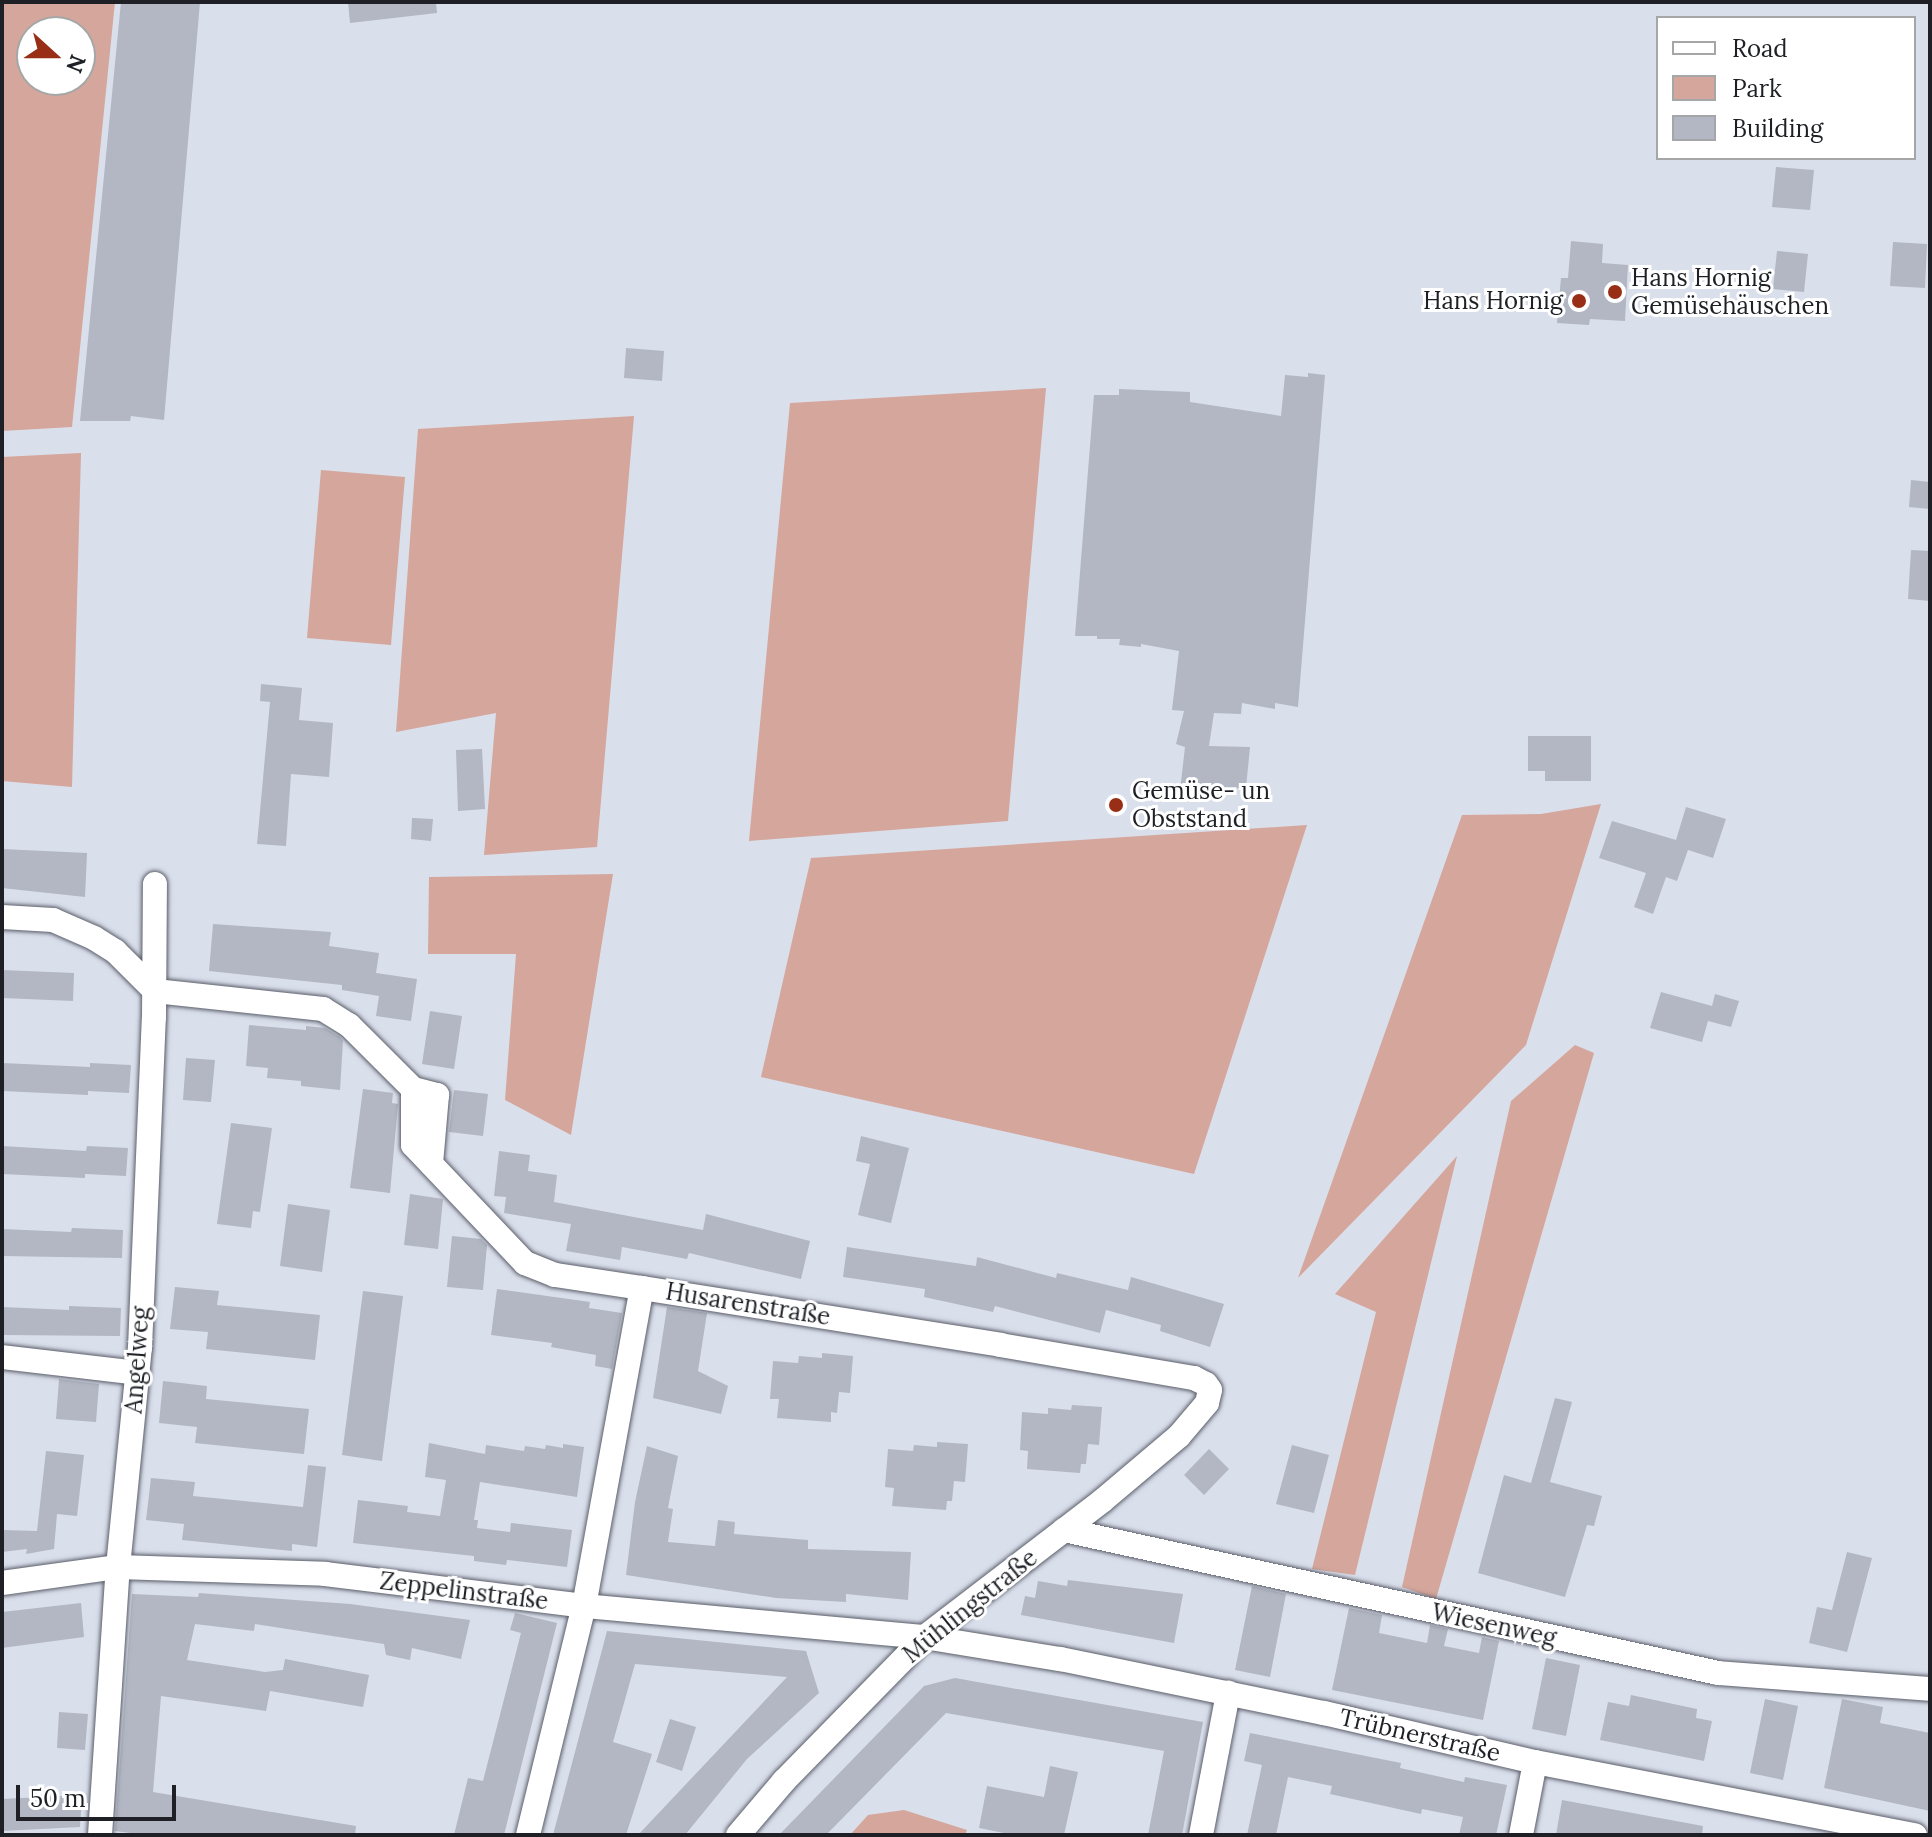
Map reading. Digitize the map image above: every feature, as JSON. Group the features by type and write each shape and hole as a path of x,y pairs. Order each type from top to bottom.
{"street":[{"name":"Angelweg","path":"100,1835 118,1567 138,1373 155,991 155,884"},
{"path":"2,917 53,920 94,938 115,951 155,991 323,1009 349,1025 413,1089 413,1145 525,1263 555,1275 642,1288"},
{"name":"Husarenstraße","path":"528,1835 584,1606 642,1288 800,1311 1194,1378 1210,1390"},
{"path":"2,1357 138,1373"},
{"name":"Mühlingstraße","path":"738,1835 784,1781 925,1637 1179,1436 1203,1410 1210,1390"},
{"name":"Wiesenweg","path":"1064,1530 1718,1673 1930,1689"},
{"name":"Zeppelinstraße","path":"2,1583 118,1567 325,1574 584,1606 925,1637"},
{"name":"Trübnerstraße","path":"925,1637 1228,1693 1535,1762 1915,1835"},
{"path":"1201,1835 1228,1693"},
{"path":"1521,1835 1535,1762"}],"green space":[{"path":"2,2 115,2 72,427 2,431"},
{"path":"1046,388 1008,821 749,841 790,403"},
{"path":"634,416 597,847 484,855 496,713 396,732 418,429"},
{"path":"81,453 72,787 2,781 2,457"},
{"path":"321,470 405,477 391,645 307,638"},
{"path":"1601,804 1526,1045 1298,1278 1462,815 1541,814"},
{"path":"1307,825 1194,1174 761,1077 811,858"},
{"path":"613,874 571,1135 505,1100 516,954 428,954 429,877"},
{"path":"1575,1045 1594,1053 1436,1599 1402,1587 1511,1101"},
{"path":"1457,1156 1355,1575 1312,1569 1376,1312 1335,1294"},
{"path":"904,1810 967,1830 965,1835 850,1835 868,1815"}],"building":[{"path":"121,2 200,2 164,420 131,416 130,421 80,421"},
{"path":"348,2 436,2 437,13 350,23"},
{"path":"1776,167 1814,170 1810,210 1772,207"},
{"path":"1571,241 1603,244 1602,263 1628,265 1625,321 1590,319 1589,325 1557,323 1561,278 1568,278"},
{"path":"1893,242 1927,244 1925,288 1890,286"},
{"path":"1777,251 1808,254 1804,292 1773,289"},
{"path":"626,348 664,351 662,381 624,378"},
{"path":"1308,373 1325,375 1298,707 1275,703 1275,709 1242,703 1241,714 1214,713 1209,746 1250,747 1246,788 1180,791 1185,747 1176,744 1184,711 1172,710 1179,651 1141,644 1141,647 1119,645 1120,639 1075,636 1094,395 1119,395 1119,389 1190,392 1190,402 1281,416 1285,375 1308,377"},
{"path":"1911,480 1930,482 1930,509 1909,507"},
{"path":"1911,550 1930,551 1930,601 1908,599"},
{"path":"261,684 302,688 299,720 333,723 329,777 291,774 286,846 257,844 270,702 260,701"},
{"path":"1528,736 1591,736 1591,781 1545,781 1545,771 1528,771"},
{"path":"482,749 485,809 458,811 456,750"},
{"path":"1686,807 1726,819 1713,858 1688,850 1677,881 1666,877 1653,914 1634,907 1646,873 1599,858 1612,821 1676,840"},
{"path":"412,818 433,819 431,841 411,839"},
{"path":"2,849 87,853 85,897 2,888"},
{"path":"213,924 331,932 329,946 379,953 376,973 417,979 411,1021 376,1016 379,996 342,990 342,985 209,971"},
{"path":"2,970 74,973 73,1001 2,998"},
{"path":"1661,992 1712,1006 1715,994 1739,1001 1731,1027 1708,1021 1702,1042 1650,1028"},
{"path":"430,1011 462,1016 454,1069 422,1064"},
{"path":"249,1025 306,1030 306,1026 325,1028 340,1037 343,1041 340,1090 301,1086 301,1081 267,1078 268,1068 246,1066"},
{"path":"186,1058 215,1060 211,1102 183,1100"},
{"path":"2,1063 90,1067 90,1063 131,1065 129,1093 88,1091 88,1095 2,1091"},
{"path":"363,1089 393,1093 392,1103 398,1104 390,1193 350,1188"},
{"path":"454,1090 488,1094 483,1136 449,1132"},
{"path":"231,1123 272,1128 260,1212 253,1211 251,1228 217,1224"},
{"path":"861,1136 909,1148 891,1223 858,1215 870,1164 856,1161"},
{"path":"2,1146 86,1151 87,1146 128,1148 126,1176 85,1174 85,1178 2,1174"},
{"path":"499,1151 530,1155 528,1171 557,1175 554,1202 703,1230 706,1214 810,1241 801,1279 689,1253 687,1259 622,1247 620,1260 566,1251 571,1224 504,1213 506,1197 494,1196"},
{"path":"410,1194 443,1199 438,1249 404,1245"},
{"path":"288,1204 330,1210 322,1272 280,1266"},
{"path":"72,1228 123,1230 122,1258 2,1256 2,1229 71,1232"},
{"path":"452,1236 481,1239 487,1245 483,1290 447,1287"},
{"path":"847,1247 976,1266 977,1257 1056,1278 1057,1273 1128,1290 1131,1277 1224,1304 1210,1347 1160,1331 1161,1325 1106,1310 1100,1333 995,1306 993,1312 924,1297 925,1289 843,1277"},
{"path":"175,1287 219,1291 217,1305 320,1315 315,1360 206,1349 208,1332 170,1329"},
{"path":"497,1289 590,1302 589,1308 622,1313 612,1369 595,1366 596,1355 551,1347 552,1343 491,1335"},
{"path":"363,1291 403,1296 382,1461 342,1455"},
{"path":"69,1306 121,1308 120,1336 2,1335 2,1307 69,1310"},
{"path":"667,1307 707,1313 698,1371 728,1386 721,1414 653,1398"},
{"path":"822,1353 853,1356 850,1393 839,1392 837,1413 831,1412 831,1422 777,1418 779,1399 770,1399 773,1361 798,1363 799,1356 822,1358"},
{"path":"59,1379 99,1384 96,1422 56,1419"},
{"path":"163,1381 207,1386 206,1399 309,1409 304,1454 195,1443 197,1427 159,1423"},
{"path":"1555,1398 1572,1402 1550,1482 1602,1496 1594,1526 1587,1525 1565,1597 1478,1573 1504,1475 1531,1483"},
{"path":"1072,1405 1102,1407 1099,1445 1088,1444 1086,1464 1081,1464 1080,1473 1027,1469 1028,1451 1020,1450 1022,1412 1048,1414 1048,1408 1071,1410"},
{"path":"937,1442 968,1444 965,1482 954,1481 952,1501 947,1501 946,1510 892,1506 894,1488 885,1487 888,1449 913,1451 914,1445 937,1447"},
{"path":"429,1443 485,1454 486,1445 524,1451 525,1446 545,1449 546,1445 563,1448 563,1444 584,1447 577,1497 480,1482 474,1520 478,1520 477,1528 510,1532 511,1523 572,1530 567,1567 507,1560 506,1565 474,1561 474,1556 353,1543 358,1500 408,1506 407,1512 440,1516 446,1480 425,1477"},
{"path":"1292,1445 1329,1455 1314,1513 1276,1504"},
{"path":"647,1446 678,1456 668,1508 673,1509 668,1542 715,1546 718,1520 735,1522 734,1534 808,1540 808,1549 911,1552 908,1600 846,1594 846,1602 776,1598 626,1575 635,1502"},
{"path":"1209,1449 1229,1469 1204,1495 1184,1475"},
{"path":"46,1451 84,1455 77,1516 57,1514 54,1549 26,1554 27,1549 2,1552 2,1530 37,1531"},
{"path":"308,1465 326,1467 317,1547 292,1544 292,1551 182,1540 184,1524 146,1520 151,1478 195,1482 193,1496 303,1507"},
{"path":"1847,1552 1872,1558 1847,1652 1809,1643 1817,1607 1832,1610"},
{"path":"1068,1580 1183,1594 1174,1643 1021,1615 1025,1596 1035,1598 1038,1581 1067,1586"},
{"path":"1252,1586 1286,1594 1270,1677 1235,1670"},
{"path":"199,1593 350,1604 470,1620 461,1659 412,1648 410,1660 386,1655 384,1644 255,1624 254,1631 195,1624 187,1660 265,1672 283,1670 285,1659 369,1675 363,1707 270,1691 266,1711 161,1696 153,1792 356,1826 355,1835 145,1835 115,1831 132,1594 198,1597"},
{"path":"81,1603 84,1637 2,1648 2,1612"},
{"path":"1349,1608 1382,1615 1379,1633 1427,1643 1430,1625 1448,1629 1444,1646 1479,1653 1482,1637 1499,1641 1483,1720 1332,1690"},
{"path":"515,1613 557,1623 504,1835 454,1835 468,1778 483,1781 521,1633 510,1630"},
{"path":"607,1631 806,1651 819,1693 747,1759 685,1835 638,1835 787,1677 635,1664 613,1742 652,1754 626,1835 553,1835"},
{"path":"1546,1658 1580,1665 1566,1736 1532,1729"},
{"path":"955,1678 1203,1722 1182,1835 1148,1835 1164,1751 946,1713 826,1835 779,1835 924,1686"},
{"path":"1631,1695 1697,1709 1696,1718 1712,1721 1704,1761 1600,1740 1608,1702 1629,1706"},
{"path":"1765,1699 1798,1706 1783,1780 1750,1773"},
{"path":"1842,1699 1883,1707 1880,1723 1930,1733 1930,1811 1824,1788"},
{"path":"59,1712 88,1714 85,1750 57,1748"},
{"path":"670,1719 696,1727 682,1771 656,1762"},
{"path":"1250,1733 1401,1763 1400,1768 1464,1782 1465,1777 1507,1785 1496,1835 1459,1835 1463,1817 1422,1809 1421,1814 1330,1794 1332,1786 1288,1777 1276,1835 1247,1835 1262,1765 1244,1761"},
{"path":"1050,1766 1078,1772 1064,1835 1014,1835 979,1828 987,1786 1044,1797"},
{"path":"82,1795 80,1827 2,1831 2,1799"},
{"path":"1562,1800 1703,1826 1702,1835 1556,1835"}],"place":[{"name":"Hans Hornig Gemüsehäuschen","path":"1615,292"},
{"name":"Hans Hornig","path":"1579,301"},
{"name":"Gemüse- un Obststand","path":"1116,805"}]}
